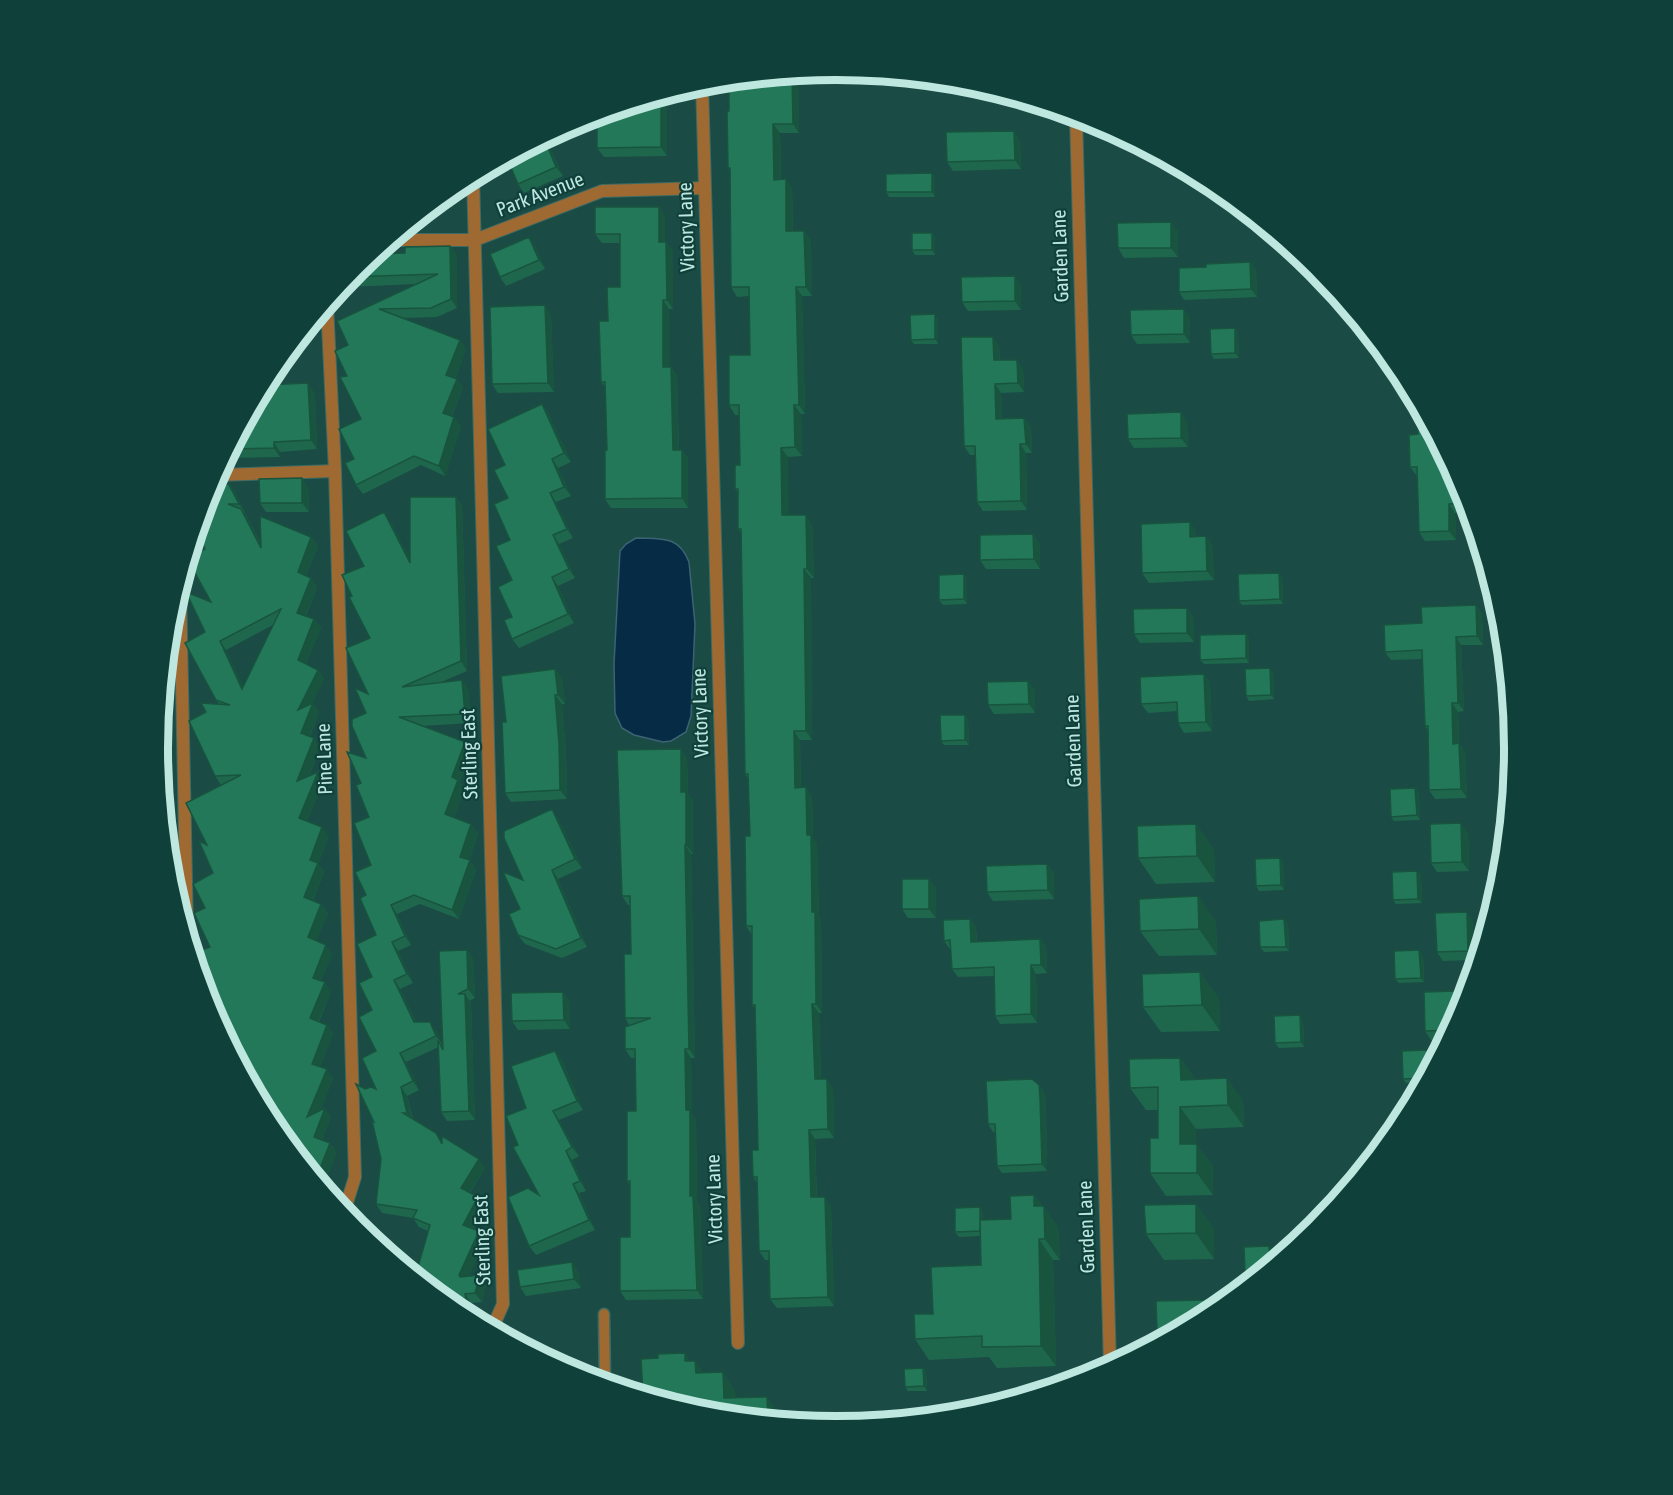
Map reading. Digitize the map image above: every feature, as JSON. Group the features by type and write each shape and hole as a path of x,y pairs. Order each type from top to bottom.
{"street":[{"name":"Victory Lane","path":"702,93 738,1343"},
{"name":"Garden Lane","path":"1076,124 1110,1357"},
{"name":"Sterling East","path":"473,187 503,1304 495,1322"},
{"name":"Park Avenue","path":"402,240 475,240 602,191 705,188"},
{"name":"Pine Lane","path":"328,315 335,471 355,1177 347,1202"},
{"path":"227,475 335,471"},
{"path":"181,619 186,901"}],"lane":[{"path":"604,1314 605,1374"}],"water":[{"path":"636,538 668,540 680,547 689,562 695,624 691,716 686,732 671,741 663,742 634,735 622,728 615,713 614,664 620,551"}],"building":[{"path":"792,81 793,124 773,124 774,180 786,179 786,231 804,231 806,287 796,287 799,405 794,405 795,447 781,448 782,515 806,515 807,569 804,569 806,731 794,731 795,788 806,787 807,835 811,835 812,912 815,912 816,1004 812,1004 815,1079 827,1079 828,1129 809,1130 811,1197 825,1197 828,1297 770,1299 769,1251 759,1251 757,1177 753,1177 752,1150 758,1150 755,1005 752,1005 752,926 746,926 745,836 750,836 748,774 745,774 741,529 738,529 738,489 735,489 735,465 740,465 739,405 729,405 729,355 750,355 749,287 731,287 727,111 729,111 729,88"},
{"path":"661,103 661,147 597,148 597,124 614,120 622,115"},
{"path":"1014,131 1015,160 947,162 946,132"},
{"path":"547,145 556,167 518,184 510,165"},
{"path":"932,173 932,192 886,192 886,174"},
{"path":"595,207 659,207 659,242 666,242 667,300 663,300 663,367 671,367 673,450 682,450 682,498 605,499 605,450 607,450 605,382 601,382 599,321 608,321 607,287 620,287 620,234 595,234"},
{"path":"1171,222 1171,248 1118,248 1117,223"},
{"path":"912,233 932,233 932,250 912,250"},
{"path":"529,237 539,260 500,277 490,254"},
{"path":"450,246 451,299 431,308 379,309 460,340 446,375 457,379 443,413 454,417 439,466 414,456 356,485 345,463 354,459 339,429 361,419 340,377 347,376 335,351 348,345 337,321 438,274 363,277 387,254 405,253 405,247"},
{"path":"1250,262 1251,289 1179,292 1179,268"},
{"path":"1015,276 1015,301 962,302 961,277"},
{"path":"545,305 548,383 492,384 490,307"},
{"path":"1184,309 1184,334 1131,335 1130,310"},
{"path":"935,314 935,339 911,340 910,315"},
{"path":"1235,328 1235,353 1211,354 1210,329"},
{"path":"961,337 993,337 994,360 1017,360 1018,383 995,384 996,419 1024,418 1026,444 1020,444 1021,501 977,502 975,446 964,446"},
{"path":"308,383 311,440 274,442 274,448 239,449 258,413 276,385"},
{"path":"542,404 564,453 552,459 564,487 550,493 567,529 553,535 569,569 552,577 568,614 512,639 504,620 512,617 498,587 512,580 496,546 510,540 494,504 508,498 494,470 505,465 488,429"},
{"path":"1181,412 1181,438 1128,439 1127,414"},
{"path":"1418,419 1436,452 1458,504 1449,504 1449,531 1419,532 1417,467 1410,467 1409,435 1418,434"},
{"path":"302,478 302,503 260,503 259,479"},
{"path":"228,483 239,504 228,504 241,509 261,548 260,516 311,537 298,572 311,578 297,613 314,619 298,660 318,670 298,710 313,703 301,733 314,738 297,781 318,772 299,818 322,827 310,860 318,863 304,897 321,904 308,937 326,945 313,978 325,982 310,1018 327,1025 312,1064 327,1069 307,1117 325,1108 314,1137 330,1143 319,1170 281,1119 258,1082 219,1003 200,950 210,947 194,913 205,908 193,884 213,873 199,841 207,845 186,803 241,775 215,776 189,721 206,712 201,703 230,705 216,700 185,643 205,632 187,593 211,602 193,569 198,553 205,549 201,541 204,533 222,486","holes":["281,609 242,689 220,641"]},
{"path":"410,497 456,497 461,661 402,687 462,680 465,714 399,717 465,742 452,777 458,780 445,814 471,824 460,857 470,860 452,910 414,895 391,905 405,936 392,942 407,974 394,980 414,1022 430,1022 436,1036 400,1053 413,1081 401,1087 407,1113 403,1113 436,1133 442,1144 442,1136 479,1159 461,1188 478,1197 463,1225 479,1231 459,1275 460,1277 480,1275 475,1293 465,1294 466,1300 449,1291 418,1267 430,1225 413,1218 417,1210 376,1204 381,1159 372,1121 374,1122 356,1084 365,1089 371,1087 376,1089 362,1058 376,1051 359,1017 372,1010 359,983 372,977 357,944 376,935 360,898 366,895 355,872 371,865 354,823 369,817 356,785 361,783 347,752 366,758 352,726 352,719 366,713 355,688 368,694 346,648 370,638 349,597 352,596 342,575 364,566 346,531 384,512 410,563"},
{"path":"1190,522 1190,537 1206,536 1207,571 1142,573 1141,524"},
{"path":"1033,534 1034,559 980,560 980,535"},
{"path":"1279,573 1280,599 1239,601 1238,574"},
{"path":"964,574 964,599 939,600 939,575"},
{"path":"1476,605 1477,636 1456,637 1458,703 1452,703 1453,744 1459,743 1461,789 1429,790 1428,726 1425,726 1422,650 1385,652 1384,625 1422,623 1421,607"},
{"path":"1187,608 1187,633 1134,634 1133,609"},
{"path":"1246,634 1246,658 1200,660 1200,635"},
{"path":"1270,668 1271,695 1246,696 1245,669"},
{"path":"555,669 558,695 555,695 560,790 505,793 502,722 506,722 501,676"},
{"path":"1204,674 1206,722 1178,723 1177,702 1141,704 1140,677"},
{"path":"1028,681 1029,704 988,705 987,682"},
{"path":"940,715 965,715 965,740 941,741"},
{"path":"681,749 681,792 686,792 689,1049 685,1049 686,1110 690,1110 690,1196 693,1196 697,1290 620,1291 620,1237 630,1237 627,1111 636,1111 635,1049 625,1049 625,1027 651,1018 625,1018 624,954 631,954 630,896 622,896 617,750"},
{"path":"1415,788 1417,815 1391,817 1390,789"},
{"path":"552,809 575,859 552,870 581,938 556,949 518,935 509,914 520,909 503,872 523,880 504,838 504,831"},
{"path":"1461,823 1462,862 1431,863 1430,824"},
{"path":"1196,824 1197,856 1138,858 1137,826"},
{"path":"1280,858 1281,885 1256,886 1255,859"},
{"path":"1047,864 1048,890 987,892 986,866"},
{"path":"1417,871 1418,899 1393,900 1392,872"},
{"path":"902,879 929,879 929,909 902,909"},
{"path":"1198,896 1199,929 1140,931 1139,899"},
{"path":"1467,912 1468,951 1437,952 1435,913"},
{"path":"970,919 971,942 1040,939 1041,965 1031,965 1031,1014 995,1016 994,967 952,969 950,940 944,941 943,920"},
{"path":"1284,919 1286,947 1260,947 1259,921"},
{"path":"467,950 468,989 458,994 465,994 469,1111 441,1112 438,1040 443,1050 439,951"},
{"path":"1419,950 1421,978 1395,979 1394,951"},
{"path":"1200,972 1202,1005 1143,1007 1142,974"},
{"path":"1455,991 1455,999 1442,1030 1425,1031 1424,992"},
{"path":"563,992 564,1020 512,1021 511,993"},
{"path":"1300,1015 1301,1042 1275,1043 1274,1016"},
{"path":"1427,1050 1427,1059 1417,1078 1403,1079 1402,1051"},
{"path":"555,1051 577,1101 553,1111 572,1147 566,1151 580,1181 573,1184 589,1220 529,1246 508,1197 528,1188 539,1195 513,1147 518,1145 506,1116 526,1108 511,1066"},
{"path":"1180,1058 1181,1080 1227,1078 1228,1105 1180,1107 1180,1144 1197,1144 1197,1173 1150,1173 1150,1138 1158,1138 1158,1087 1130,1088 1129,1059"},
{"path":"1032,1079 1039,1085 1042,1164 997,1166 995,1124 988,1124 986,1081"},
{"path":"1034,1195 1034,1206 1044,1206 1045,1239 1039,1239 1041,1346 982,1347 982,1336 915,1339 914,1314 933,1314 931,1267 981,1265 980,1220 1011,1219 1010,1196"},
{"path":"1196,1204 1196,1233 1146,1234 1144,1205"},
{"path":"980,1207 980,1231 955,1232 955,1208"},
{"path":"1269,1246 1270,1256 1247,1274 1245,1274 1244,1247"},
{"path":"572,1262 574,1279 520,1287 517,1270"},
{"path":"1208,1300 1208,1303 1163,1330 1157,1330 1156,1301"},
{"path":"685,1353 685,1361 695,1361 696,1373 723,1372 724,1398 767,1397 768,1412 706,1403 643,1386 641,1359 658,1358 658,1354"},
{"path":"923,1368 924,1386 905,1387 904,1369"}]}
